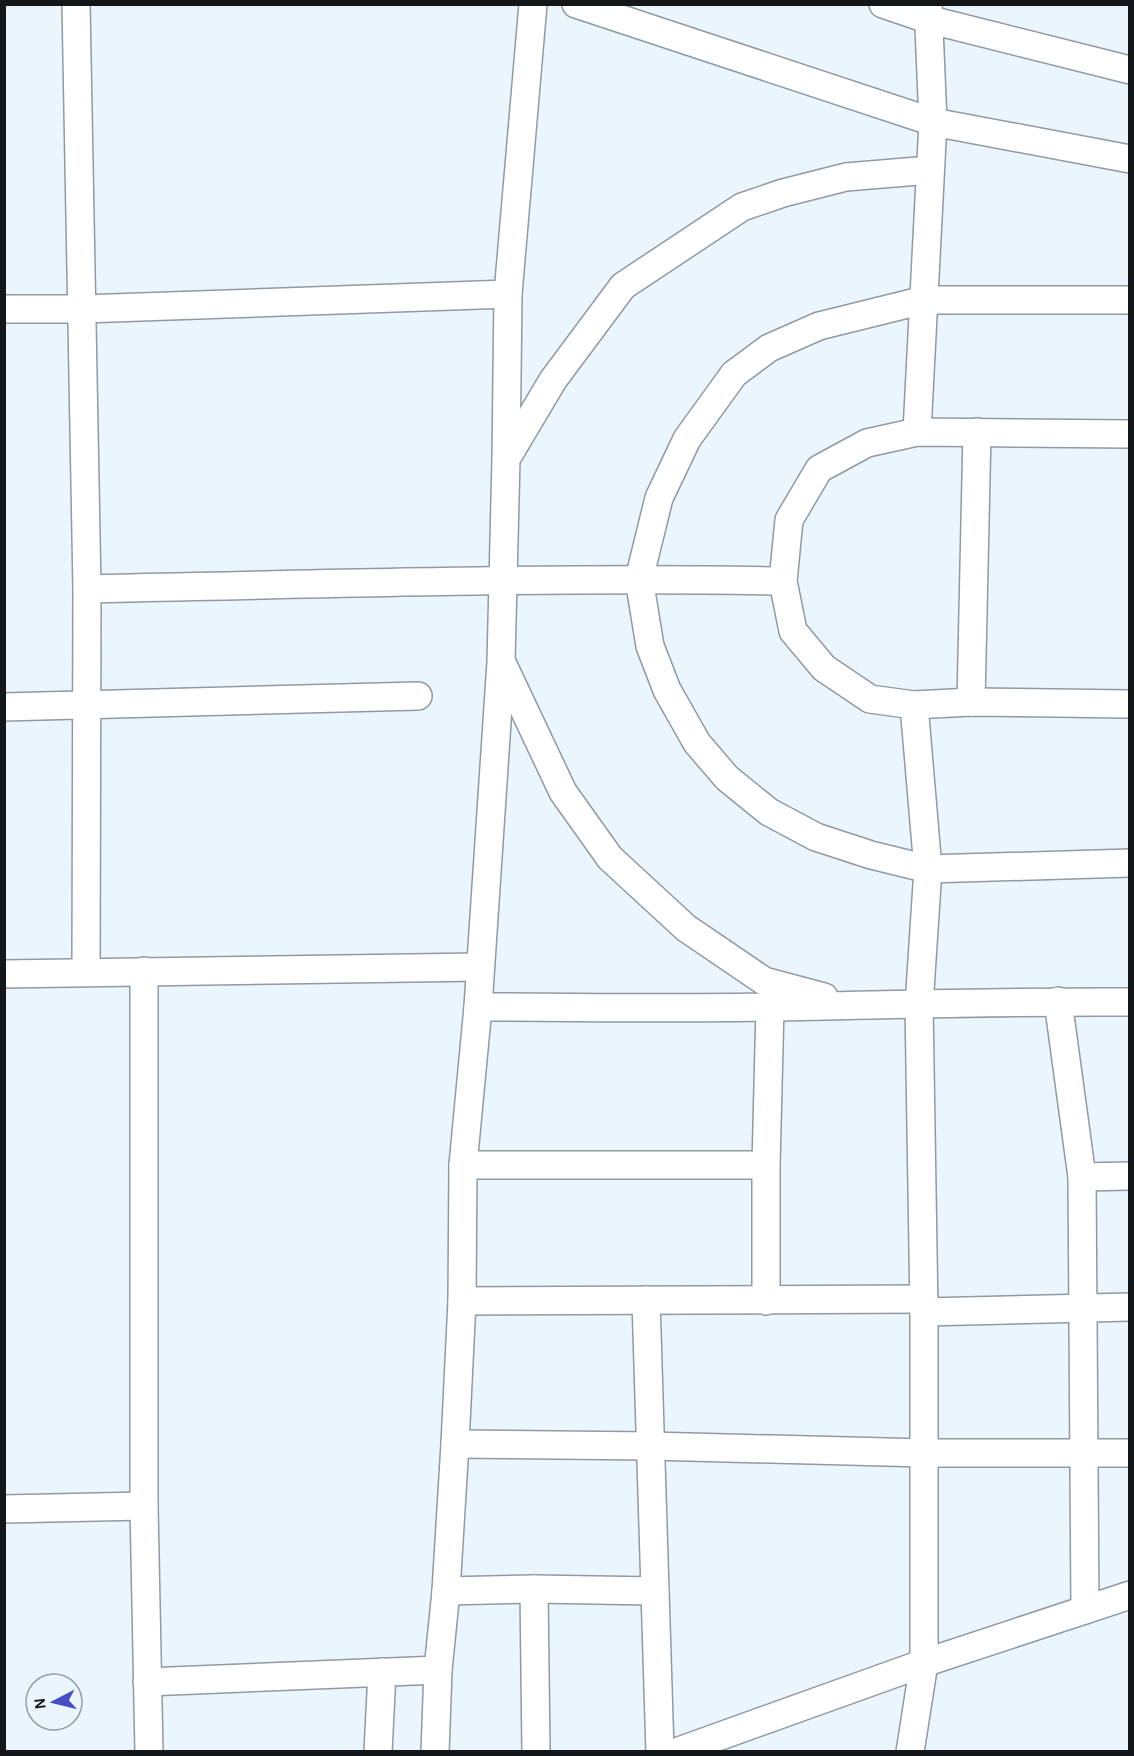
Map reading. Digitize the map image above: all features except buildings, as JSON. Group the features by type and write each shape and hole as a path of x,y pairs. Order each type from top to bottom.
{"street":[{"path":"76,4 87,588 86,972"},
{"path":"435,1752 438,1670 446,1591 462,1302 463,1165 478,1007 501,662 505,580 508,294 533,4"},
{"path":"576,4 933,122 1130,159"},
{"path":"883,4 928,12 1130,70"},
{"path":"917,432 933,122 928,12"},
{"path":"506,459 553,380 623,286 742,207 783,193 846,177 930,170"},
{"path":"4,309 82,309 508,294"},
{"path":"1130,300 924,300 819,326 769,348 734,374 687,439 659,498 639,579 650,646 667,690 697,743 727,778 769,812 816,837 871,855 928,869 1130,863"},
{"path":"1130,434 917,432 867,442 819,469 789,520 783,581 794,631 824,668 870,699 914,705 971,702 1130,704"},
{"path":"971,702 977,432"},
{"path":"87,588 505,580 783,581"},
{"path":"501,662 563,792 610,858 686,928 764,981 848,1004"},
{"path":"4,706 418,696"},
{"path":"910,1752 924,1663 924,1306 919,1005 928,869 914,705"},
{"path":"4,974 480,967"},
{"path":"144,971 144,1506 149,1752"},
{"path":"478,1007 770,1007 1058,1001 1130,1002"},
{"path":"1058,1001 1082,1177 1085,1610"},
{"path":"766,1301 766,1165 770,1007"},
{"path":"463,1165 766,1165"},
{"path":"1082,1177 1130,1176"},
{"path":"462,1302 646,1300 924,1306 1130,1307"},
{"path":"646,1300 660,1752"},
{"path":"455,1444 925,1453 1130,1453"},
{"path":"4,1509 144,1506"},
{"path":"446,1591 534,1589 655,1591"},
{"path":"534,1589 536,1752"},
{"path":"676,1752 924,1663 1130,1595"},
{"path":"147,1682 438,1670"},
{"path":"378,1752 382,1672"}]}
